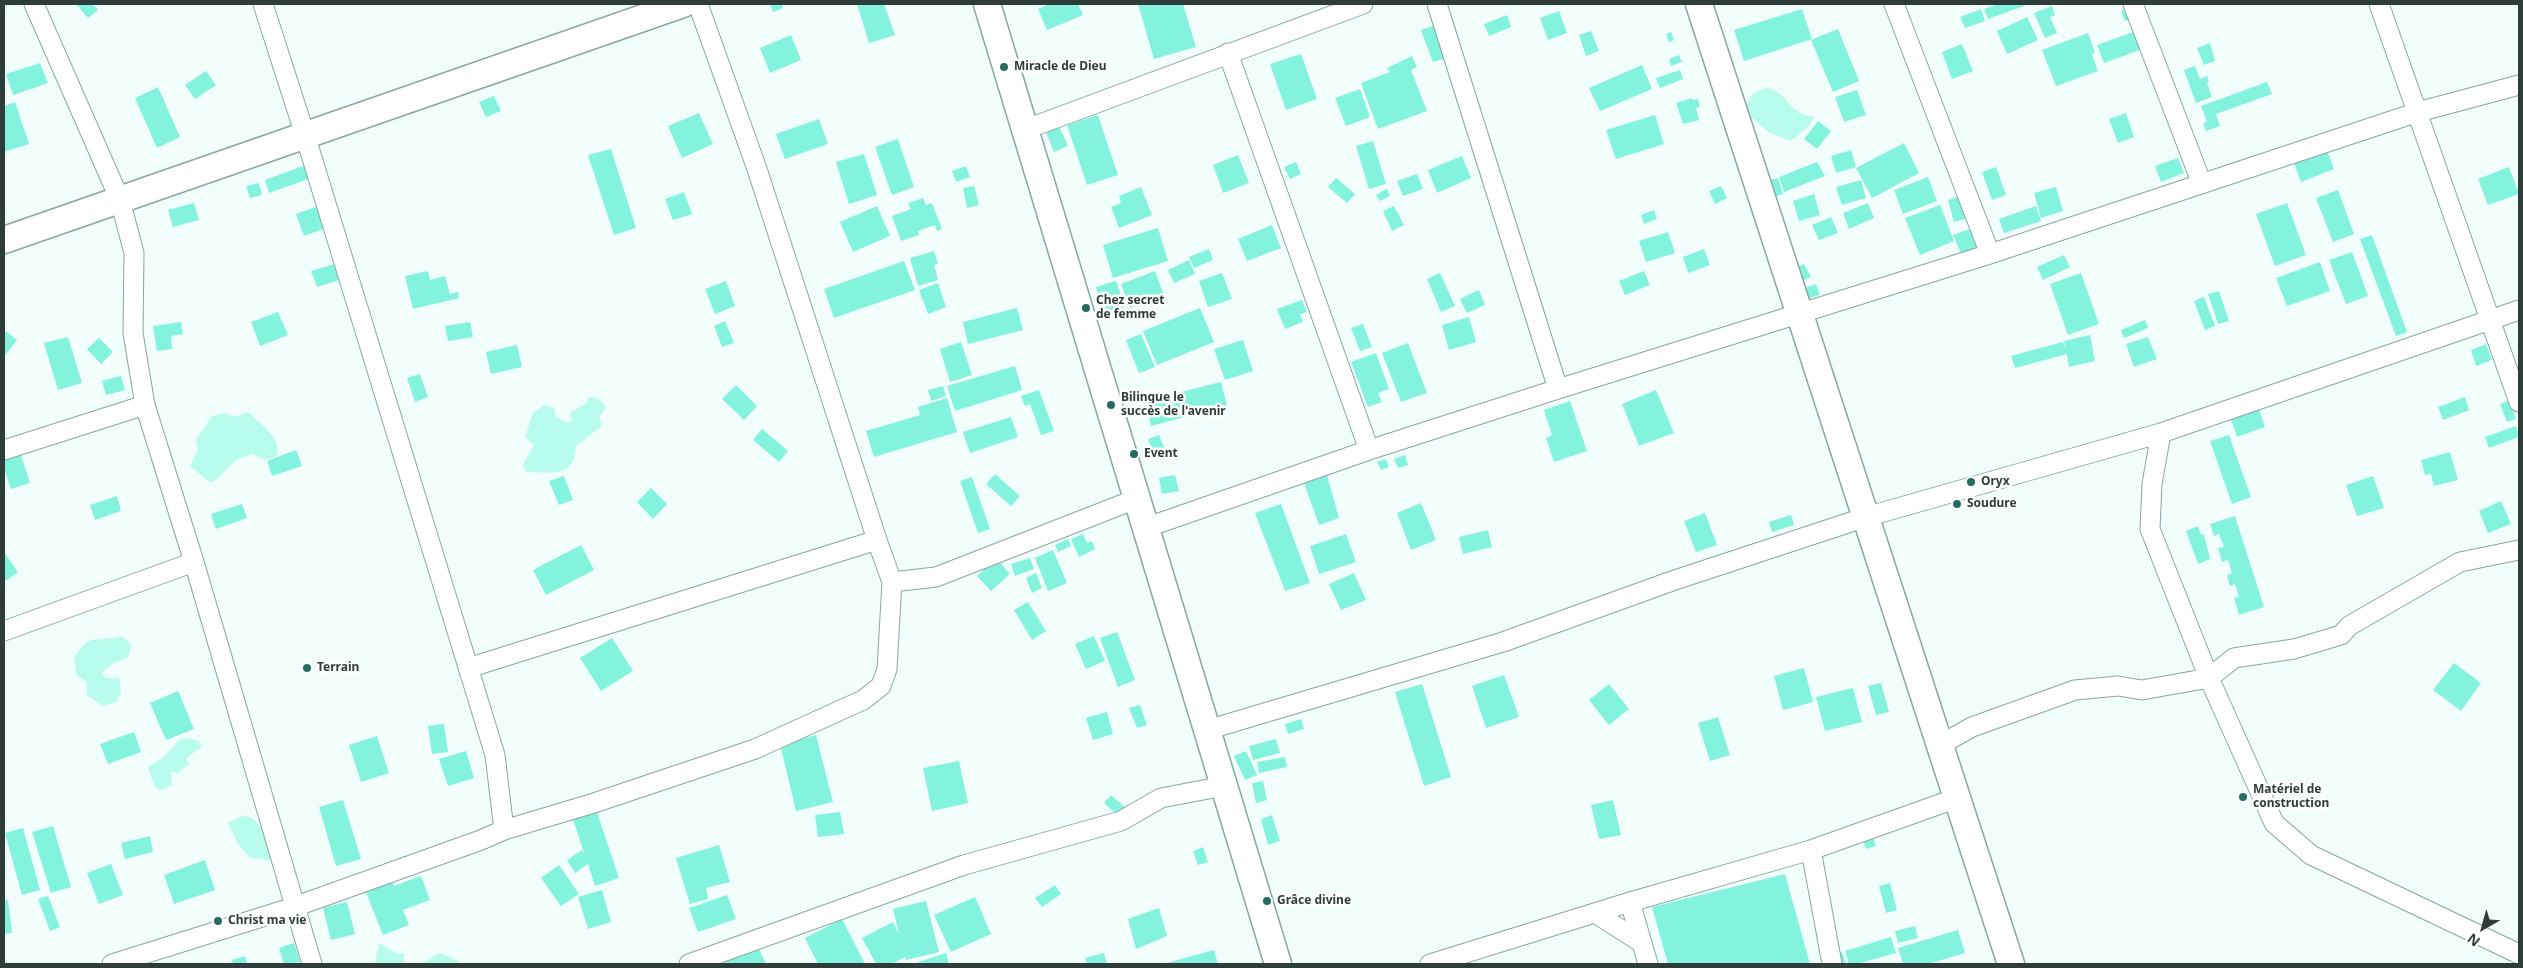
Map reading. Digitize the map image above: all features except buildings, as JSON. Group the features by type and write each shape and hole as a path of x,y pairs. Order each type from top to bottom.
{"street":[{"path":"34,4 120,200 134,253 133,333 144,405 194,562 312,964"},
{"path":"263,4 305,135 494,755 504,830"},
{"path":"4,240 683,4"},
{"path":"112,964 294,906 481,840 504,830 594,803 755,749 863,700 881,686 887,669 892,582 758,169 698,4"},
{"path":"987,4 1278,964"},
{"path":"1024,130 1363,4"},
{"path":"1437,4 1558,389"},
{"path":"1699,4 2011,964"},
{"path":"1894,4 1990,254"},
{"path":"2132,4 2202,184"},
{"path":"2379,4 2418,112 2488,319 2519,402"},
{"path":"1228,53 1369,450"},
{"path":"1145,528 1369,450 1558,389 1990,254 2418,112 2519,85"},
{"path":"1207,730 1503,642 1672,581 1866,518 2161,433 2488,319 2519,310"},
{"path":"4,450 144,405"},
{"path":"2161,433 2152,484 2150,529 2209,678 2274,822 2311,855 2519,954"},
{"path":"892,582 936,577 1136,499"},
{"path":"468,668 877,540"},
{"path":"1940,745 1972,727 2075,690 2118,686 2142,690 2209,678 2234,658 2294,648 2342,635 2349,626 2460,562 2519,550"},
{"path":"4,631 194,562"},
{"path":"689,964 964,865 1120,821 1161,798 1224,786"},
{"path":"1430,964 1471,958 1595,913 1811,850 1957,798"},
{"path":"1811,850 1832,964"},
{"path":"1630,902 1648,964"},
{"path":"1595,913 1642,943"}],"green space":[{"path":"1769,88 1782,96 1794,109 1814,117 1810,125 1791,141 1770,133 1745,112 1748,102 1755,92"},
{"path":"590,397 598,398 606,407 599,417 602,426 576,446 575,457 571,464 566,469 560,471 526,472 523,465 534,445 525,437 533,413 544,405 554,408 556,417 567,423 572,420 570,413 586,403"},
{"path":"248,412 273,437 278,449 277,456 265,460 253,454 245,456 234,462 211,483 190,466 198,450 196,440 212,416 225,413 235,417"},
{"path":"121,636 132,645 128,657 114,663 102,672 105,678 119,678 121,693 116,702 103,706 87,695 87,683 76,674 74,657 90,641"},
{"path":"188,738 198,741 202,747 186,758 189,764 177,774 173,771 171,772 172,785 161,790 155,787 148,767 165,756 179,740"},
{"path":"245,815 257,822 261,827 274,859 249,857 237,842 228,823"},
{"path":"379,943 396,953 404,953 404,964 375,964"},
{"path":"440,953 459,961 458,964 420,964"}],"place":[{"name":"Miracle de Dieu","path":"1004,67"},
{"name":"Chez secret de femme","path":"1086,308"},
{"name":"Bilingue le succès de l'avenir","path":"1111,405"},
{"name":"Event","path":"1134,454"},
{"name":"Oryx","path":"1971,482"},
{"name":"Soudure","path":"1957,504"},
{"name":"Terrain","path":"307,668"},
{"name":"Matériel de construction","path":"2243,797"},
{"name":"Grâce divine","path":"1267,901"},
{"name":"Christ ma vie","path":"218,921"}]}
